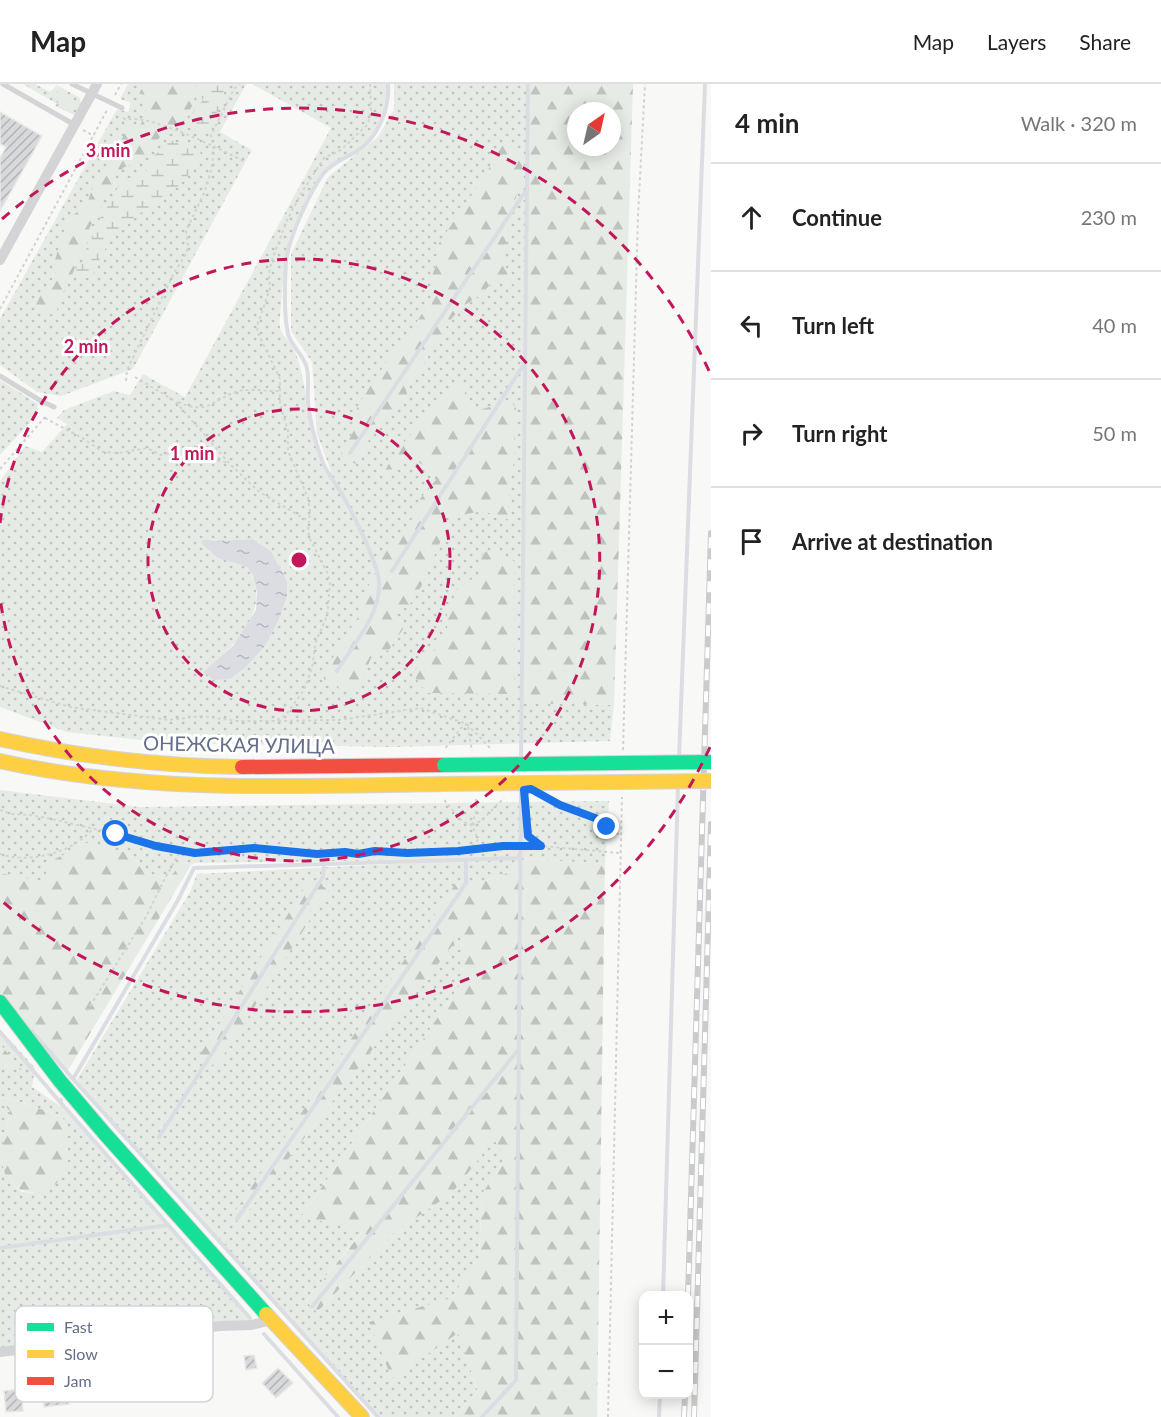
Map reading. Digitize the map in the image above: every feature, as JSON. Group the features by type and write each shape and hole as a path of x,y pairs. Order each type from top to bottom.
{"main road":[{"name":"ОНЕЖСКАЯ УЛИЦА","path":"0,739 27,746 92,756 222,767 444,759 711,762"},
{"name":"ОНЕЖСКАЯ УЛИЦА","path":"0,761 84,776 221,785 444,789 711,781"},
{"path":"0,1002 19,1023 54,1074 123,1156 362,1417"}],"street":[{"path":"0,260 95,89"},
{"path":"213,1327 250,1325 272,1320"},
{"path":"0,1352 15,1350"}],"lane":[{"path":"3,84 75,125"},
{"path":"72,84 95,89 111,103 122,108"},
{"path":"0,376 54,407"}],"path":[{"path":"0,309 121,84"},
{"path":"126,381 127,370 174,273 186,254 188,246 186,231 205,191 214,152 211,135 234,89 239,84"},
{"path":"275,721 285,716 304,690 312,668 316,641 329,607 330,584 328,574 310,539 310,512 305,489 290,460 288,451 288,431 280,403 280,379 257,331 258,323 270,289 269,273 272,260 287,220 324,158 341,150 368,124 371,110 370,84"},
{"path":"108,110 114,113"},
{"path":"120,116 128,120 134,117 147,119 212,145 245,162"},
{"path":"135,376 175,401 193,408 206,407 238,392 281,391"},
{"path":"175,401 229,463 258,491 309,522"},
{"path":"0,469 54,407"},
{"path":"45,418 103,452 119,453 147,448 161,455 183,450 229,463"},
{"path":"0,686 70,707 169,720 202,716 237,721 339,720 420,708 467,724 444,748 444,759"},
{"path":"444,789 445,801 463,822 472,825 476,833 478,840 468,850"},
{"path":"524,790 528,836 541,846"},
{"path":"548,797 560,805 595,818 621,836"},
{"path":"0,810 11,814 30,814 156,846 195,853 254,848 317,854 345,852 358,854 375,851 407,853 503,846 541,846 621,853"},
{"path":"0,854 26,859 50,854 83,840 93,829"},
{"path":"87,1011 147,915 182,850"}],"green space":[{"path":"23,84 35,84 50,92 57,85 80,98 81,104 74,115 55,106 57,104"},
{"path":"128,84 246,84 220,132 252,150 133,369 61,396 37,392 0,365 0,319 117,109 128,112 131,103 120,99"},
{"path":"144,84 193,84 198,89 184,119 175,128 161,136 137,164 124,167 116,176 89,229 89,240 61,296 57,310 54,314 43,316 38,313 36,305 56,274 55,260 64,231 73,215 86,206 96,179 115,162 118,147 130,122 135,130 141,124 148,106 140,92"},
{"path":"195,84 227,84 224,90 224,100 205,134 194,131 187,124 190,116 203,100"},
{"path":"252,84 388,84 385,112 377,130 357,151 330,167 314,189 293,236 285,269 280,327 293,347 299,363 316,441 329,473 326,479 331,471 317,434 312,362 291,331 291,254 328,177 378,137 394,109 394,84 529,84 521,702 614,705 610,741 391,747 169,743 67,732 0,707 0,481 25,446 42,452 67,424 57,418 64,410 114,391 130,395 143,374 185,397 331,128","holes":["204,539 214,541 253,539 271,551 287,581 287,596 265,646 245,668 229,679 203,672 238,639 254,611 256,597 254,582 247,567 233,563"]},
{"path":"529,84 633,84 614,705 521,703"},
{"path":"55,92 68,96 75,101 75,105 69,110 55,101 53,97"},
{"path":"506,135 517,150 522,162 522,180 515,200 505,247 506,267 515,285 499,279 492,282 482,294 462,307 452,318 418,373 405,385 408,399 377,426 359,462 356,464 342,458 341,449 351,436 357,408 392,354 402,345 436,295 431,279 437,262 439,243 486,174"},
{"path":"165,138 200,151 201,156 195,166 179,186 164,194 158,202 139,214 111,240 92,277 87,278 74,271 85,260 87,244 93,237 101,216 114,197 120,181 146,172 150,164 148,160 168,145"},
{"path":"0,380 38,404 37,415 0,455"},
{"path":"462,382 466,389 464,398 468,406 476,411 506,403 513,404 517,410 513,468 508,487 510,520 486,512 445,518 445,531 422,585 411,603 397,614 403,629 389,650 371,658 358,692 329,686 324,680 324,673 329,668 337,648 361,613 361,600 377,569 376,563 380,554 410,522 420,499 436,480 424,466 413,458 381,477 396,452 435,405 450,389"},
{"path":"488,550 495,551 514,561 515,694 427,693 414,676 419,660 437,649 447,628 447,613 457,589 478,575 482,555"},
{"path":"0,790 139,807 609,801 605,864 520,858 513,871 474,885 240,1222 462,932 462,982 302,1216 362,1231 306,1301 317,1312 394,1233 452,1193 494,1139 506,1158 482,1194 479,1259 451,1298 458,1332 478,1392 454,1417 378,1417 76,1081 190,892 197,874 493,859 195,863 191,865 182,862 169,879 145,873 130,854 55,859 41,882 0,873"},
{"path":"89,842 130,854 145,873 169,879 182,862 191,865 67,1072 0,996 0,873 41,881 55,859"},
{"path":"520,858 605,864 597,1417 454,1417 478,1392 458,1333 392,1379 369,1322 451,1298 479,1259 482,1194 506,1158 494,1140 452,1193 394,1233 317,1312 306,1301 362,1232 302,1216 462,982 462,933 239,1223 232,1216 456,883 474,885 513,871"},
{"path":"310,879 329,890 216,1067 199,1056"},
{"path":"0,1029 35,1068 32,1087 63,1108 250,1320 213,1324 213,1306 15,1306 15,1347 0,1349 0,1101 10,1111 2,1149 12,1184 22,1192 34,1193 63,1117 0,1097 0,1067 21,1069 0,1044"},
{"path":"0,1044 22,1070 0,1067"},
{"path":"0,1097 63,1117 68,1145 67,1167 58,1182 49,1189 29,1192 19,1189 5,1174 2,1150 10,1111 0,1101"}],"water":[{"path":"204,539 214,541 253,539 271,551 287,581 287,596 278,621 265,646 245,668 230,679 214,680 203,672 233,646 256,610 257,592 253,576 247,567 218,558 201,543"}],"building":[{"path":"0,112 42,136 0,211 0,158 6,147 0,144"},
{"path":"254,1355 257,1368 246,1370 244,1356"},
{"path":"278,1368 293,1383 276,1398 262,1383"},
{"path":"15,1390 15,1402 22,1402 23,1411 6,1412 4,1391"},
{"path":"43,1402 69,1402 69,1404 44,1407"}],"waterway":[{"path":"337,671 371,618 376,606 379,582 364,538 342,494 325,467 315,440 309,410 307,369 288,334 285,298 286,261 300,216 323,174 334,164 357,151 377,130 385,112 388,84"},
{"path":"521,758 528,84"},
{"path":"679,758 705,84"},
{"path":"350,453 525,192"},
{"path":"392,571 524,364"},
{"path":"663,1291 678,786"},
{"path":"482,1417 516,1380 521,787"},
{"path":"73,1079 178,900 194,868 520,858"},
{"path":"237,1219 466,883 466,860"},
{"path":"159,1137 323,877 324,864"},
{"path":"32,1031 378,1417"},
{"path":"0,1032 60,1102"},
{"path":"312,1307 518,1050"},
{"path":"61,1100 60,1102 250,1318"},
{"path":"0,1248 168,1225"},
{"path":"264,1334 338,1417"},
{"path":"659,1417 660,1399"}],"railway":[{"path":"688,1291 711,533"},
{"path":"694,1417 711,824"},
{"path":"684,1417 685,1399"}],"traffic: fast":[{"path":"444,765 711,762"},
{"path":"0,1002 60,1081 105,1134 266,1314"}],"traffic: slow":[{"path":"0,739 60,751 120,759 181,765 242,767"},
{"path":"0,761 55,772 110,779 221,786 444,784"},
{"path":"444,784 711,781"},
{"path":"266,1314 362,1417"}],"traffic: jam":[{"path":"242,767 444,765"}],"route":[{"path":"116,834 135,841 195,853 254,848 317,854 345,852 358,854 375,851 429,853 486,847 541,846 528,836 524,790 531,789 560,805 595,818 607,827"}]}
